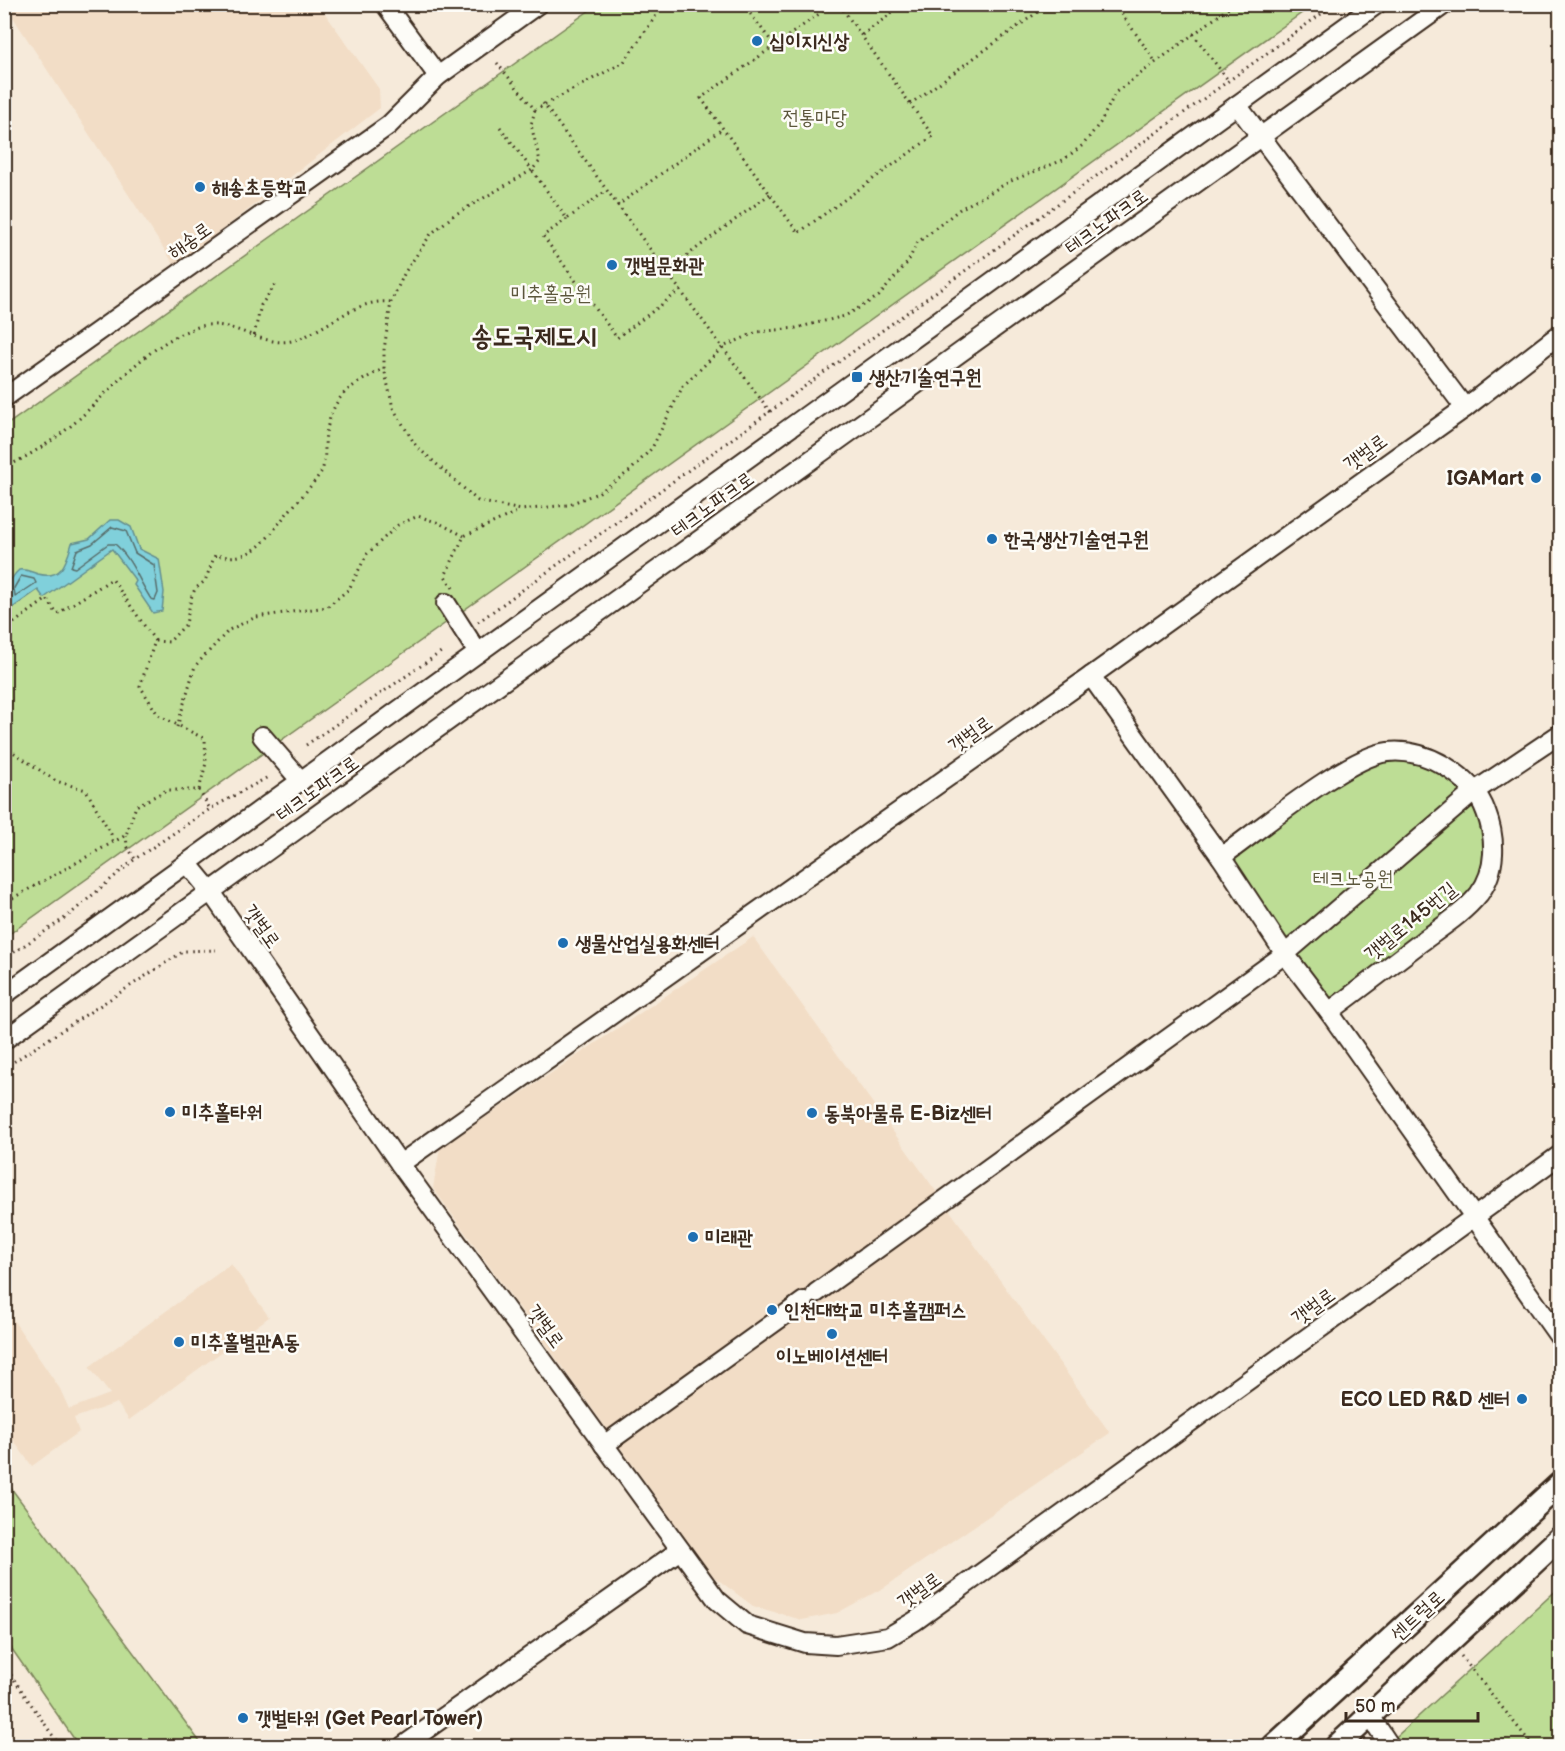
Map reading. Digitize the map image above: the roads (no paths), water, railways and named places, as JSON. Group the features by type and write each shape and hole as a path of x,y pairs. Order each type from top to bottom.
{"main road":[{"name":"센트럴로","path":"1274,1746 1560,1484"},
{"name":"센트럴로","path":"1337,1746 1560,1538"}],"street":[{"path":"385,4 438,76"},
{"name":"해송로","path":"4,398 389,125 438,76 538,4"},
{"name":"테크노파크로","path":"4,995 1377,4"},
{"name":"테크노파크로","path":"4,1040 1445,4"},
{"path":"1238,105 1260,138 1466,408"},
{"name":"갯벌로","path":"400,1164 1466,408 1560,334"},
{"path":"446,603 478,653"},
{"path":"1091,676 1221,857 1285,954 1329,1012 1560,1338"},
{"path":"604,1445 1285,954 1474,791 1560,734"},
{"path":"262,736 301,781"},
{"name":"갯벌로145번길","path":"1221,857 1356,762 1388,752 1412,753 1438,762 1458,774 1474,791 1485,807 1494,832 1493,864 1480,892 1461,913 1329,1012"},
{"name":"갯벌로","path":"187,863 211,892 400,1164 717,1600 747,1625 781,1637 816,1644 837,1645 888,1637 915,1621 1560,1155"},
{"path":"404,1746 680,1550"},
{"path":"1370,1716 1390,1746"}],"water":[{"path":"110,520 119,520 131,527 139,549 159,559 164,592 162,611 153,613 134,585 136,581 112,549 44,598 38,590 5,613 7,590 19,570 46,575 58,572 68,557 72,543 89,539"}],"place":[{"name":"십이지신상","path":"757,41"},
{"name":"해송초등학교","path":"200,187"},
{"name":"갯벌문화관","path":"612,265"},
{"name":"생산기술연구원","path":"857,377"},
{"name":"IGAMart","path":"1536,478"},
{"name":"한국생산기술연구원","path":"992,539"},
{"name":"생물산업실용화센터","path":"563,943"},
{"name":"미추홀타워","path":"170,1112"},
{"name":"동북아물류 E-Biz센터","path":"812,1113"},
{"name":"미래관","path":"693,1237"},
{"name":"인천대학교 미추홀캠퍼스","path":"772,1310"},
{"name":"이노베이션센터","path":"832,1334"},
{"name":"미추홀별관A동","path":"179,1342"},
{"name":"ECO LED R&D 센터","path":"1522,1399"},
{"name":"갯벌타워 (Get Pearl Tower)","path":"243,1718"}],"district":[{"name":"송도국제도시","path":"534,336"}],"park label":[{"name":"전통마당","path":"815,117"},
{"name":"미추홀공원","path":"551,293"},
{"name":"테크노공원","path":"1353,878"}]}
